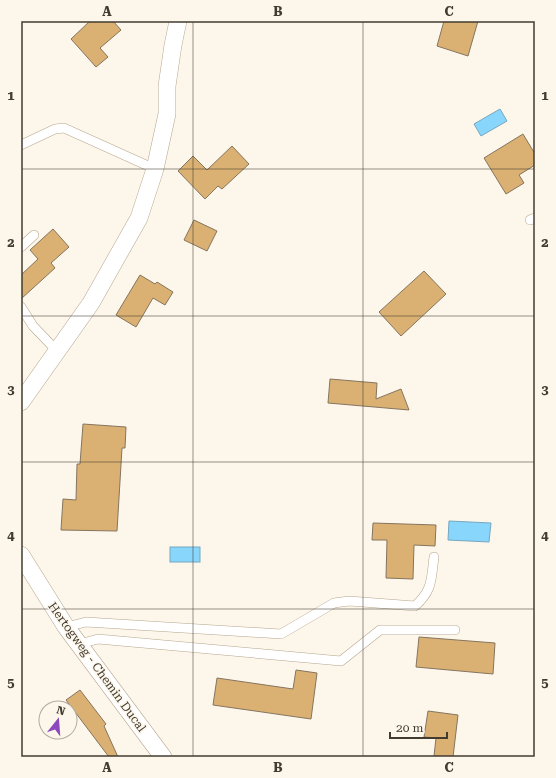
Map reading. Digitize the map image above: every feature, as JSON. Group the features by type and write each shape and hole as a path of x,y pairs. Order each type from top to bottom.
{"street":[{"path":"21,402 90,303 138,218 155,169 167,114 167,86 178,21"},
{"name":"Hertogweg - Chemin Ducal","path":"21,555 78,644 164,757"}],"lane":[{"path":"21,145 55,129 64,128 155,169"},
{"path":"21,247 34,235"},
{"path":"21,308 33,326 57,351"},
{"path":"66,627 86,622 281,634 334,604 349,601 415,606 424,598 430,586 434,557"},
{"path":"78,644 98,639 341,661 380,630 455,630"}],"water":[{"path":"500,109 507,121 481,136 474,124"},
{"path":"449,521 491,523 489,542 448,540"},
{"path":"170,547 200,547 200,562 170,562"}],"building":[{"path":"90,21 113,21 121,30 100,48 108,57 96,67 71,39"},
{"path":"444,21 478,21 468,56 437,46"},
{"path":"523,134 535,154 535,165 519,175 524,183 506,194 484,158"},
{"path":"232,146 249,164 222,189 218,186 205,199 178,171 193,156 207,170"},
{"path":"194,220 217,231 207,251 184,240"},
{"path":"53,229 69,247 51,263 55,268 21,299 21,275 38,259 30,250"},
{"path":"424,271 446,294 401,336 379,312"},
{"path":"140,275 155,284 157,282 173,292 165,305 153,298 136,327 116,315"},
{"path":"330,379 377,383 376,399 401,389 409,410 328,403"},
{"path":"83,424 126,427 125,448 122,448 117,531 61,530 63,499 76,500 77,464 80,464"},
{"path":"373,523 436,525 435,546 414,545 413,579 386,578 387,540 372,540"},
{"path":"419,637 495,643 493,674 416,667"},
{"path":"296,670 317,673 311,719 213,705 217,678 293,689"},
{"path":"80,690 106,724 104,726 118,757 109,757 78,716 78,700 66,700"},
{"path":"428,711 458,715 453,757 434,756 436,738 424,737"}]}
